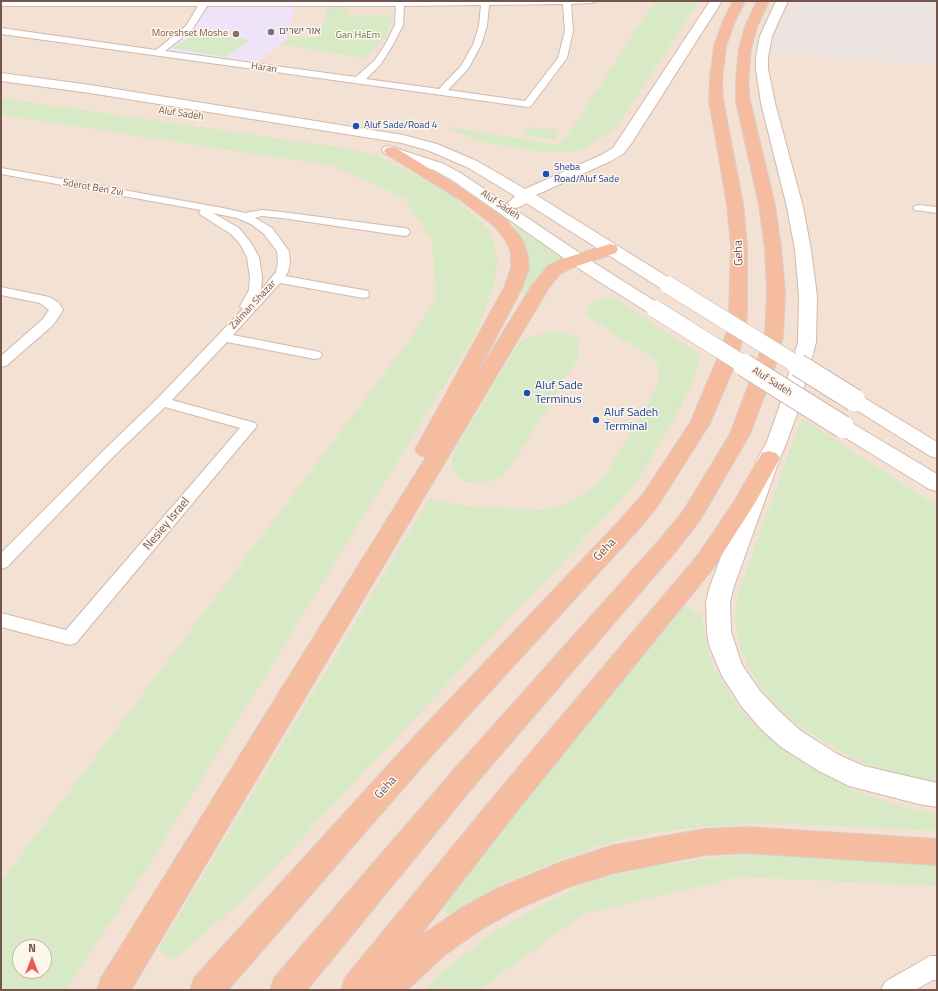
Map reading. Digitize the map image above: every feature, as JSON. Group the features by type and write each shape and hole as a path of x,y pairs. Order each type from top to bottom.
{"highway":[{"name":"Geha","path":"206,990 424,745 629,525 650,499 700,423 726,362 736,330 738,314 740,289 739,238 735,204 716,100 716,79 720,46 729,21 739,1"},
{"path":"286,990 468,773 669,544 692,515 740,434 766,363 774,336 775,318 773,248 767,206 743,102 742,81 745,49 751,27 763,1"},
{"path":"314,659 509,295 520,268 519,252 516,245 500,223 467,198 391,151"},
{"path":"113,990 540,287 554,270 565,264 610,249"},
{"path":"357,990 510,798 706,561 744,503 769,458"},
{"path":"383,990 435,943 471,919 507,898 561,876 614,859 705,842 747,840 937,852"}],"main road":[{"path":"509,211 534,189 606,158 618,151 716,1"},
{"path":"782,1 766,36 762,57 762,69 768,103 795,207 803,250 808,296 808,342 776,444 769,458 721,588 718,603 719,632 731,669 751,700 791,739 829,763 859,777 937,795"},
{"path":"1,73 132,96"},
{"name":"Aluf Sadeh","path":"1,77 132,96 403,140 449,153 506,184 937,450"},
{"name":"Aluf Sadeh","path":"1,86 354,142 391,151 439,167 509,211 655,309 933,482"},
{"path":"506,184 527,184 559,177"}],"street":[{"path":"3,7 205,3 485,3 592,1"},
{"path":"358,81 378,62 390,43 399,25 400,2"},
{"name":"Harari","path":"1,31 528,104 562,58 569,31 567,2"},
{"path":"157,53 189,28 205,3"},
{"path":"441,92 465,67 477,44 483,26 485,3"},
{"name":"Sderot Ben Zvi","path":"1,172 186,205"},
{"name":"Zalman Shazar","path":"1,563 109,452 162,402 278,279 282,272 284,263 283,251 268,231 255,222 244,217 223,211 186,205"},
{"name":"Zalman Shazar","path":"186,205 220,220 235,231 245,243 253,257 256,277 255,290 250,301 224,336"},
{"path":"920,208 937,210"},
{"path":"244,217 262,213 404,232"},
{"path":"278,279 364,294"},
{"path":"1,291 44,300 54,306 56,310 48,322 1,363"},
{"path":"224,336 316,355"},
{"name":"Nesiey Israel","path":"1,620 70,638 250,426 162,402"},
{"path":"894,990 930,968 937,968"}],"shaded area":[{"path":"1,1 937,1 937,990 1,990"},
{"path":"793,1 937,1 937,66 770,52 778,29"},
{"name":"Moreshset Moshe","path":"209,6 295,6 286,40 253,64 163,52 192,29"}],"green space":[{"path":"655,1 699,1 616,128 583,149 566,152 539,152 477,141 443,126 559,145 573,127"},
{"name":"Gan HaEm","path":"329,5 349,5 347,15 393,15 387,35 365,58 282,45 292,37 319,37"},
{"path":"198,32 251,40 226,57 172,48"},
{"path":"1,98 345,148 378,156 414,174 456,198 490,231 498,262 492,291 477,332 155,855 66,990 1,990 1,882 414,334 436,296 432,241 405,199 332,166 1,115"},
{"path":"527,127 559,130 554,140 523,135"},
{"path":"521,226 566,257 559,261 529,294 517,292 510,227"},
{"path":"605,298 618,300 701,355 693,380 678,412 642,474 623,498 245,898 173,960 159,949 429,499 469,506 541,510 562,506 577,499 605,477 657,386 659,373 657,363 643,351 621,339 586,314 588,306 597,300"},
{"path":"545,333 567,333 576,337 579,346 579,356 525,444 503,476 483,483 464,482 453,470 452,460 454,451 515,349 523,340"},
{"path":"802,418 937,506 937,782 904,776 863,763 837,750 803,728 783,712 766,694 748,666 739,644 735,619 738,593"},
{"path":"685,605 702,616 706,646 716,672 737,705 757,727 781,748 821,774 854,791 903,807 937,813 937,831 774,823 700,827 647,834 595,847 550,864 500,885 452,915 437,909"},
{"path":"782,852 937,862 937,886 740,877 583,914 479,990 425,990 440,973 493,933 541,905 596,879 650,867 719,857"}],"place":[{"name":"אור ישרים","path":"271,32"},
{"name":"Moreshset Moshe","path":"236,34"},
{"name":"Aluf Sade/Road 4","path":"356,126"},
{"name":"Sheba Road/Aluf Sade","path":"546,174"},
{"name":"Aluf Sade Terminus","path":"527,393"},
{"name":"Aluf Sadeh Terminal","path":"596,420"}]}
